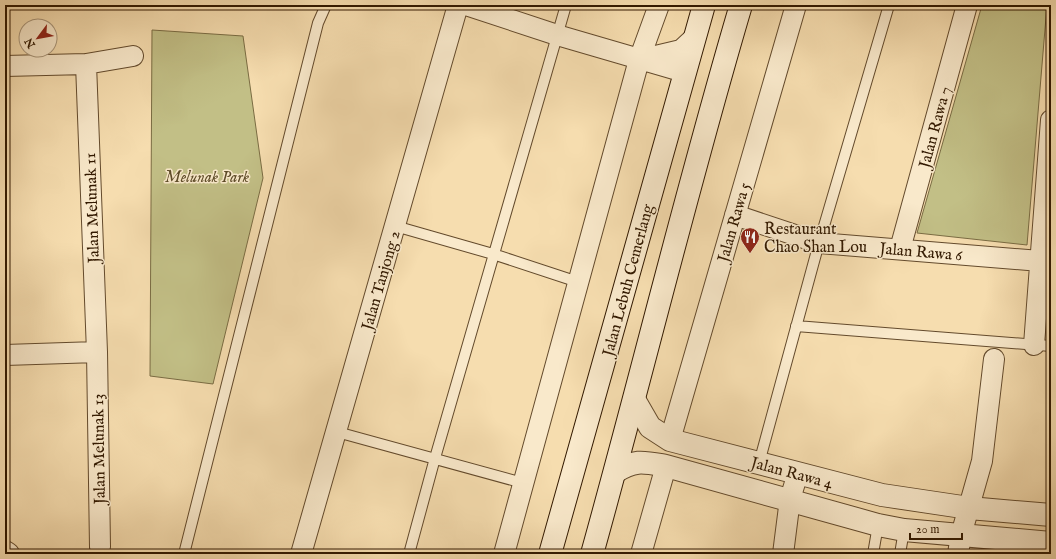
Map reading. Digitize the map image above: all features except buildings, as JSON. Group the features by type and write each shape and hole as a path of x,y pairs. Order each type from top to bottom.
{"main road":[{"name":"Jalan Lebuh Cemerlang","path":"550,554 704,5"},
{"path":"592,554 635,401 718,83 741,5"},
{"name":"Jalan Rawa 4","path":"635,401 650,427 670,440 882,495 969,508 1051,515"},
{"name":"Jalan Rawa 4","path":"615,472 628,464 641,462 666,466 959,545 1051,543"}],"street":[{"name":"Jalan Tanjong 2","path":"301,554 458,5"},
{"path":"466,5 557,36 684,72"},
{"path":"504,554 639,60 659,5"},
{"name":"Jalan Rawa 5","path":"670,440 796,5"},
{"name":"Jalan Rawa 7","path":"900,249 967,5"},
{"path":"639,60 681,50 694,37"},
{"path":"5,66 86,64 133,56"},
{"name":"Jalan Melunak 11","path":"86,64 97,352"},
{"path":"1042,346 1040,261 1051,120"},
{"name":"Jalan Rawa 6","path":"735,215 819,243 1040,261"},
{"path":"5,355 97,352"},
{"name":"Jalan Melunak 13","path":"97,352 100,546"},
{"path":"959,545 982,462 994,358"},
{"path":"641,554 666,466"},
{"path":"783,554 790,499 798,473"}],"lane":[{"path":"184,554 316,30 326,5"},
{"path":"409,554 434,458 566,5"},
{"path":"759,463 819,243 888,5"},
{"path":"395,226 493,254 578,282"},
{"path":"796,326 1042,346"},
{"path":"337,432 523,483"},
{"path":"873,554 878,524"},
{"path":"900,554 904,530"}],"green space":[{"path":"982,5 1047,5 1027,245 917,233"},
{"name":"Melunak Park","path":"152,30 243,36 263,178 213,384 150,376"}],"place":[{"name":"Restaurant Chao Shan Lou","path":"750,254"}]}
